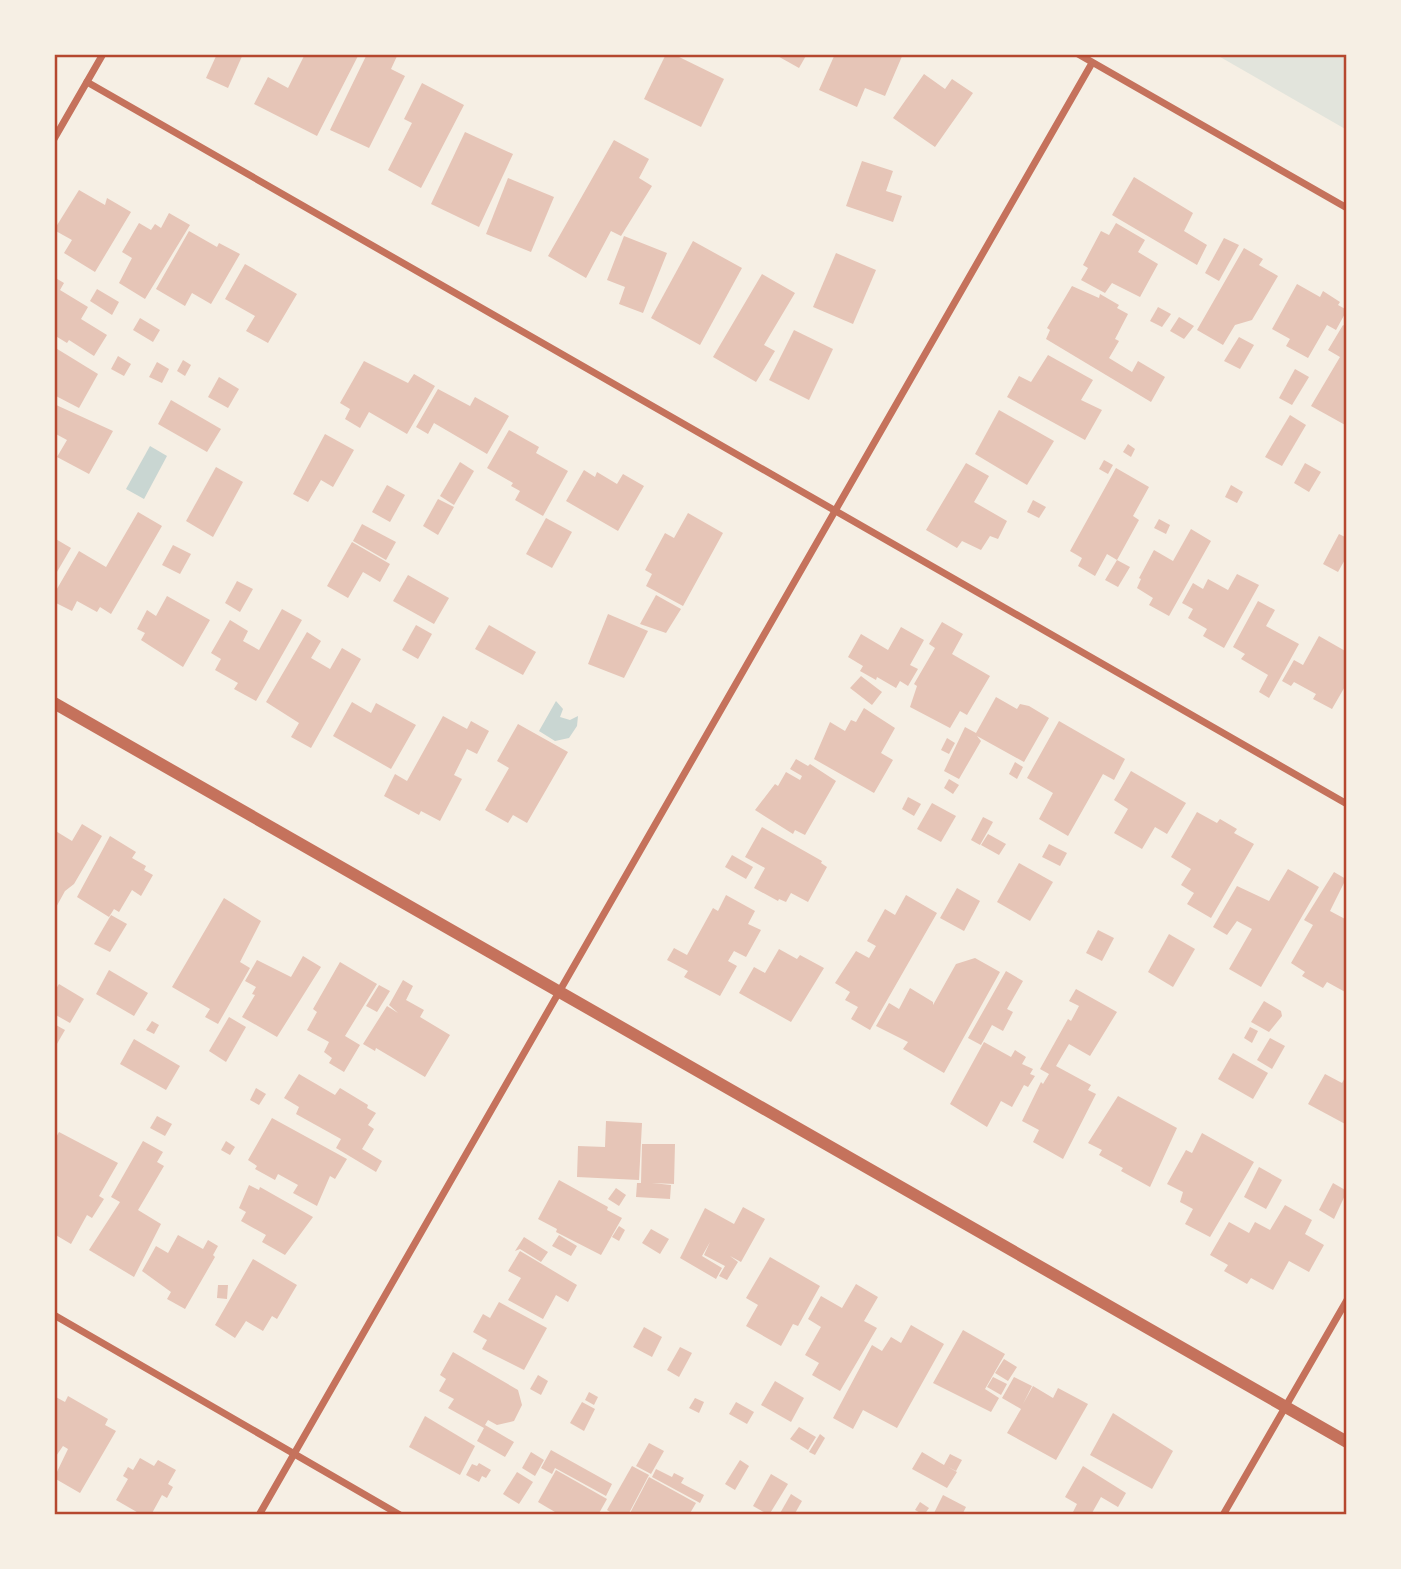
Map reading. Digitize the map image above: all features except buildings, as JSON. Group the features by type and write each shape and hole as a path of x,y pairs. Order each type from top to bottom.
{"street":[{"path":"54,139 103,54"},
{"path":"1077,54 1347,208"},
{"path":"259,1515 561,993 834,510 1092,63"},
{"path":"87,82 1347,804"},
{"path":"54,703 1347,1442"},
{"path":"1223,1515 1347,1300"},
{"path":"54,1315 400,1515"}],"shaded area":[{"path":"1215,54 1347,54 1347,130"},
{"path":"150,446 167,456 144,499 126,489"},
{"path":"556,701 563,709 560,717 570,720 578,716 577,726 569,738 555,741 539,731"}]}
